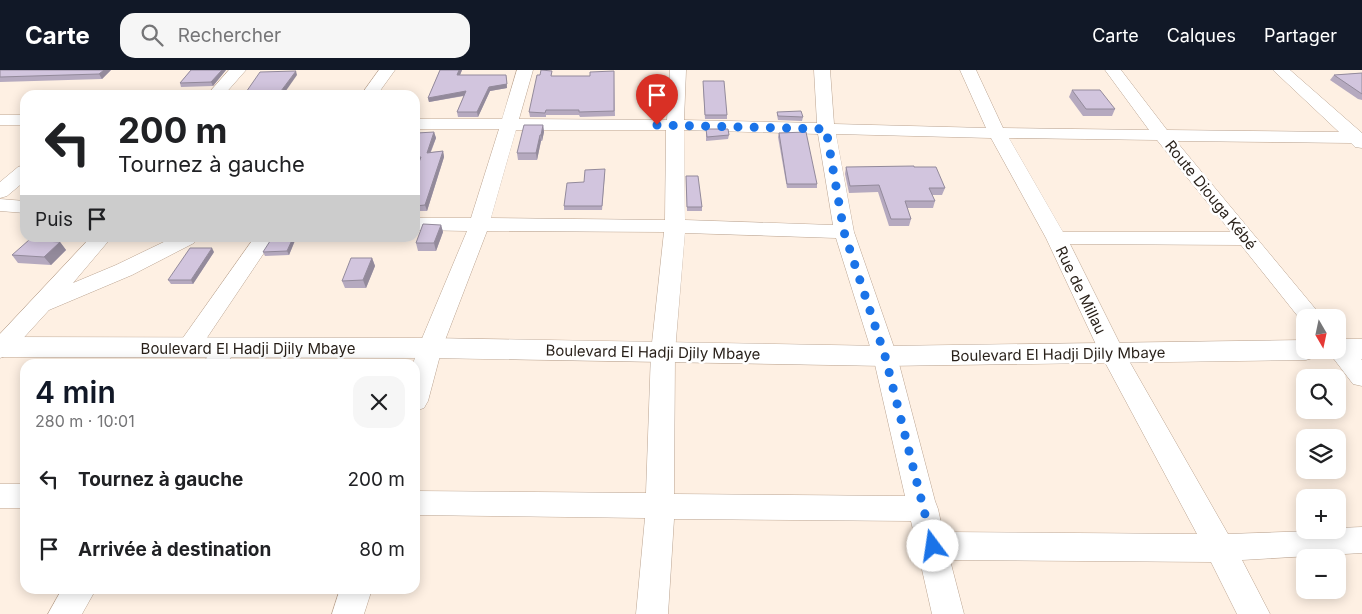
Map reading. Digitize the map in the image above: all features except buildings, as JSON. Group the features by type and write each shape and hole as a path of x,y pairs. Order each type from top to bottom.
{"main road":[{"name":"Boulevard El Hadji Djily Mbaye","path":"1,347 188,348 219,356 430,348 885,356 1296,350"}],"street":[{"path":"220,90 238,70"},
{"path":"373,90 387,70"},
{"path":"420,383 430,348 479,226 525,70"},
{"path":"652,614 660,506 663,352 675,226 675,125 678,70"},
{"path":"822,70 826,129 844,232 885,356 933,546 948,614"},
{"name":"Rue de Millau","path":"968,70 997,133 1056,238 1112,354 1220,548 1254,614"},
{"name":"Route Diouga Kébé","path":"1113,70 1162,135 1304,309"},
{"path":"1281,70 1360,140"},
{"path":"0,120 20,120"},
{"path":"420,124 675,125 1360,140"},
{"path":"0,192 20,175"},
{"path":"0,205 20,207"},
{"path":"420,224 675,226 844,232"},
{"path":"1056,238 1246,239"},
{"path":"1,347 97,242"},
{"path":"42,304 124,270 179,242"},
{"path":"188,348 261,242"},
{"path":"1346,352 1362,377"},
{"path":"0,496 20,496"},
{"path":"420,502 924,510"},
{"path":"933,546 1220,548 1362,540"},
{"path":"64,614 77,594"},
{"path":"348,614 354,594"}],"route":[{"path":"657,125 826,129 844,232 885,356 933,546"}]}
